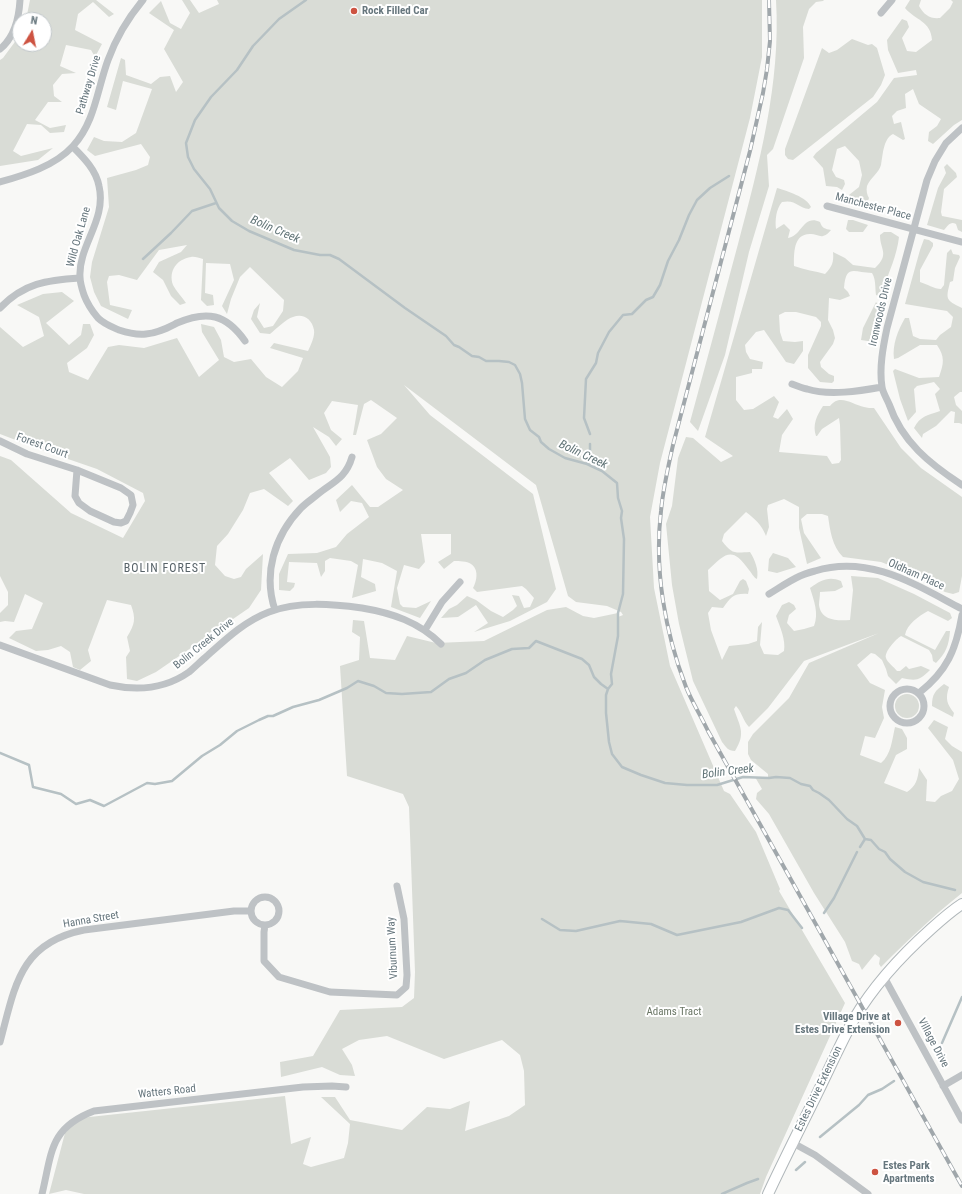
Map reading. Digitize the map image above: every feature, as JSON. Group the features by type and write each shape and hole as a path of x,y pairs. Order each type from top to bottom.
{"main road":[{"name":"Estes Drive Extension","path":"768,1194 847,1032 869,996 884,977 920,939 962,904"}],"street":[{"path":"0,49 6,44 13,33 20,0"},
{"name":"Pathway Drive","path":"0,182 26,174 47,165 73,146 85,130 91,117 113,48 126,23 143,0"},
{"path":"881,13 892,0"},
{"name":"Ironwoods Drive","path":"962,128 946,143 926,180 887,328 883,350 882,368 882,387 900,428 913,446 932,464 962,485"},
{"name":"Wild Oak Lane","path":"73,146 92,168 99,186 100,198 97,219 81,262 80,278 86,301 99,319 105,324 116,329 136,334 146,334 198,316 207,315 224,320 234,326 245,341"},
{"name":"Manchester Place","path":"827,206 962,242"},
{"path":"0,308 16,295 45,281 80,278"},
{"path":"792,384 808,390 826,392 844,392 882,387"},
{"name":"Forest Court","path":"0,441 26,454 77,470 121,488 130,495 133,505 126,521 120,523 114,522 90,511 79,503 75,496 77,470"},
{"path":"275,610 271,598 270,581 272,562 278,542 301,508 342,477 352,457"},
{"name":"Oldham Place","path":"769,594 802,575 825,568 847,565 874,569 903,579 962,609"},
{"path":"425,630 442,602 460,582"},
{"name":"Bolin Creek Drive","path":"0,645 110,686 126,689 140,689 167,684 184,675 227,637 244,625 275,610 296,606 316,604 347,606 392,615 414,623 425,630 441,644"},
{"path":"919,693 932,684 952,654 959,636 962,615"},
{"path":"903,689 909,689 919,693 923,698 924,709 919,718 909,723 903,722 894,716 890,706 894,695 903,689"},
{"name":"Viburnum Way","path":"265,925 264,961 279,977 330,992 397,995 406,987 407,975 404,918 397,886"},
{"path":"263,897 268,897 276,902 279,912 276,920 272,924 265,925 254,919 251,911 254,902 263,897"},
{"name":"Hanna Street","path":"0,1042 18,978 28,962 36,953 47,944 58,938 70,933 84,930 234,911 251,911"},
{"name":"Village Drive","path":"884,977 962,1120"},
{"path":"943,1086 962,1075"},
{"name":"Watters Road","path":"42,1194 50,1153 60,1134 74,1120 94,1111 303,1087 346,1087"},
{"path":"793,1143 815,1155 868,1194"}],"green space":[{"path":"30,0 96,0 114,14 109,17 93,2 78,14 75,30 102,44 95,57 91,50 66,45 60,66 76,73 62,74 53,85 54,96 62,102 48,102 35,120 50,128 66,125 64,132 50,133 41,125 27,124 13,151 21,156 53,148 38,160 0,166 0,60 12,46 12,52 52,52 52,12 28,12"},
{"name":"Adams Tract","path":"182,0 190,0 199,13 219,4 217,0 762,0 762,57 750,118 660,463 650,517 654,588 670,666 724,791 730,794 756,832 780,889 779,891 845,1003 766,1177 760,1194 84,1194 66,1190 49,1194 65,1133 80,1118 285,1096 291,1144 311,1137 303,1164 311,1167 344,1158 348,1143 350,1124 321,1097 335,1097 350,1120 402,1130 427,1107 450,1109 470,1101 465,1131 509,1116 525,1105 524,1071 520,1055 502,1040 444,1059 387,1036 359,1040 342,1049 352,1065 355,1076 340,1075 322,1067 281,1077 280,1062 313,1056 340,1010 402,1007 414,998 415,972 409,807 403,794 347,776 340,666 359,660 360,637 352,632 353,620 364,621 370,658 395,660 407,636 436,643 484,641 547,610 566,607 583,616 594,618 618,613 618,617 623,615 621,612 607,606 576,602 568,596 536,485 404,385 430,415 533,494 556,589 547,602 510,621 474,632 488,623 476,605 458,617 441,618 449,609 457,605 467,596 503,617 517,606 512,595 519,596 524,608 530,607 534,598 522,586 477,592 473,588 476,582 476,572 474,566 467,562 454,561 444,569 438,562 451,554 451,534 421,534 425,562 419,569 404,565 397,588 400,604 403,607 416,608 431,601 420,618 391,607 397,571 382,563 363,559 361,577 375,584 376,591 352,598 358,565 351,561 330,558 325,561 325,571 321,577 317,563 289,562 287,582 295,583 294,587 290,591 279,590 279,574 288,554 317,553 336,547 347,534 369,517 362,503 351,501 340,512 336,500 352,485 370,507 378,507 403,490 386,479 377,467 367,440 381,434 397,418 371,400 364,404 356,435 353,435 358,405 332,401 324,413 331,430 342,439 336,446 329,437 313,427 330,457 331,467 326,473 309,480 290,458 269,473 293,501 288,506 264,489 250,493 243,510 228,534 217,546 215,565 225,576 234,579 241,577 246,569 263,554 261,590 249,608 156,672 137,681 127,679 126,657 130,651 127,637 134,621 134,614 131,605 107,600 88,650 91,661 80,670 73,667 70,652 61,646 48,650 36,651 9,638 16,631 32,629 43,603 25,594 14,622 0,622 0,613 8,605 8,592 0,576 0,456 11,460 71,513 123,538 145,501 143,493 97,469 0,434 0,327 23,347 44,336 39,317 17,305 43,294 62,292 74,301 46,323 69,345 81,335 83,324 90,324 94,335 87,348 67,363 69,372 88,380 108,347 119,345 144,348 177,338 199,377 219,360 202,332 201,324 214,327 221,340 224,357 234,362 251,359 266,377 282,387 298,371 303,358 270,348 274,343 308,351 313,338 313,326 304,316 297,316 287,320 270,334 260,333 251,319 254,310 260,303 257,317 264,328 273,326 283,311 284,300 250,267 240,277 227,314 222,306 234,280 230,264 206,263 205,293 213,295 214,305 207,306 201,300 203,259 192,257 182,260 175,266 172,275 173,285 186,303 180,305 171,296 163,280 153,272 159,262 181,252 187,245 159,250 137,280 119,275 109,276 107,282 110,305 132,310 128,319 101,306 94,292 90,277 92,262 109,207 107,178 148,165 150,157 141,144 95,156 87,150 94,137 104,141 122,142 136,133 152,89 123,81 116,110 107,107 121,58 125,60 126,75 151,84 160,77 170,76 176,92 183,82 164,49 174,30 149,13 161,1 170,23 181,29 190,13"},
{"path":"776,0 824,0 816,2 809,9 803,27 804,58 773,149 767,155 769,186 749,252 725,355 698,431 690,422 754,184 767,124 775,62 777,31"},
{"path":"910,0 921,0 919,6 923,12 930,17 940,18 950,8 953,2 951,0 962,0 962,120 954,125 933,144 928,141 929,132 937,126 941,119 919,104 913,89 905,94 906,108 897,111 892,116 894,124 901,122 905,139 903,140 893,134 890,136 885,143 880,168 867,186 868,201 851,201 848,199 849,195 859,187 862,175 859,161 845,146 837,149 832,170 836,177 844,180 845,184 842,190 837,187 826,186 823,168 813,157 877,102 894,78 917,75 916,70 898,73 888,50 887,40 902,19 907,21 909,27 902,38 907,51 916,52 932,40 929,29 926,25 905,8"},
{"path":"852,39 868,45 872,44 877,48 885,75 881,85 873,97 793,160 788,159 785,155 785,149 822,48 829,53 837,50"},
{"path":"947,164 956,173 957,177 944,189 941,212 942,216 962,220 962,232 958,230 956,224 954,223 949,224 944,230 927,225 938,188 946,173 944,167"},
{"path":"777,188 801,197 809,203 811,207 809,209 791,202 782,202 776,215 776,229 784,224 790,230 788,238 797,234 806,223 814,220 820,222 824,228 831,230 823,236 811,234 801,237 796,245 794,266 825,274 832,264 833,252 845,258 853,265 875,268 880,263 883,255 880,235 884,232 891,232 899,237 898,244 883,289 883,295 881,297 876,295 875,281 872,273 852,271 847,275 844,288 850,296 840,300 829,298 828,320 835,338 833,344 820,362 821,367 829,374 834,376 834,381 832,383 820,382 808,368 808,355 821,326 821,322 816,317 796,312 785,312 779,315 780,332 783,341 803,341 803,351 794,364 786,362 764,330 756,332 745,345 746,352 750,359 763,362 762,369 752,369 752,373 736,377 736,400 744,410 753,409 774,396 779,402 773,417 778,419 787,409 793,419 782,435 779,452 827,456 832,464 839,463 841,460 839,418 822,429 816,436 816,420 823,406 830,406 838,400 842,400 860,406 874,408 901,448 921,468 962,497 962,576 959,592 953,594 945,592 907,572 881,562 843,557 839,553 834,543 828,516 822,514 807,514 801,519 804,533 821,558 807,564 799,528 799,507 784,499 768,505 769,527 766,536 758,522 746,512 724,534 722,541 728,548 734,552 750,552 756,565 757,579 738,557 733,555 724,556 708,570 709,591 720,600 733,594 740,581 743,579 746,581 749,589 748,594 733,596 723,608 712,607 708,613 711,630 722,660 729,646 748,644 757,641 758,627 762,622 760,645 764,654 778,655 784,651 781,629 776,616 782,605 789,602 794,605 796,609 789,615 787,623 794,631 814,626 816,612 810,588 821,581 829,579 841,581 843,587 835,591 820,592 820,610 831,619 850,620 853,590 851,576 878,578 914,594 950,613 952,618 948,621 928,611 914,621 906,631 905,635 935,650 946,631 950,631 946,648 936,663 933,661 929,650 901,636 887,652 887,660 897,671 900,671 906,666 909,669 921,666 930,670 920,678 911,680 902,678 896,684 888,676 882,660 875,654 871,653 857,665 870,683 885,690 882,707 884,718 875,738 865,736 860,755 881,763 889,752 895,727 902,729 907,738 907,749 896,755 884,783 907,792 916,782 919,768 927,780 926,801 935,802 941,796 952,791 959,779 953,760 928,728 934,720 948,727 945,739 952,746 962,752 962,893 920,929 881,967 879,964 880,958 875,954 862,970 859,964 852,961 845,942 814,893 769,814 756,799 757,793 762,789 755,777 768,778 768,774 751,760 748,754 748,742 753,734 789,698 809,663 879,633 804,661 768,708 749,727 736,706 734,709 740,725 741,735 735,751 733,751 727,748 722,742 693,681 679,624 672,585 666,524 672,506 678,458 686,437 693,438 721,462 733,456 705,437"},
{"path":"848,220 853,220 868,225 863,232 849,232 846,229"},
{"path":"924,239 933,243 933,246 920,270 920,282 941,289 944,285 947,253 951,249 953,254 959,255 960,257 955,268 953,281 950,282 948,298 952,303 962,308 962,392 954,397 956,405 962,411 962,424 954,423 955,412 951,411 936,426 923,434 922,438 914,428 922,418 940,411 935,394 940,389 934,382 917,386 914,389 916,412 908,421 900,399 893,371 895,369 919,378 939,377 943,360 937,345 920,345 894,359 895,343 905,318 909,318 913,336 920,339 936,340 951,327 953,317 947,311 905,304"},
{"path":"876,302 881,309 874,342 861,340 863,328"},
{"path":"773,553 788,558 796,567 777,573 768,571 769,559"},
{"path":"944,684 949,687 947,701 954,713 953,717 932,706 935,693"},
{"path":"907,694 916,697 919,706 916,715 907,718 898,715 895,706 898,697"}],"waterway":[{"name":"Bolin Creek","path":"306,0 279,19 253,46 237,70 211,97 195,120 186,143 188,157 194,169 210,189 219,208 232,221 249,231 294,250 320,255 330,255 339,259 405,308 446,336 454,345 472,356 479,357 486,361 509,362 515,365 520,374 525,419 530,430 539,437 541,442 549,449 565,458 587,464 602,471 617,483 618,498 622,511 621,518 624,539 623,594 618,613 618,636 611,674 612,684 606,695 606,713 609,742 612,754 622,767 665,783 717,785 743,777 790,778 801,784 810,786 813,790 829,800 847,819 857,826 865,839 871,840 905,872 923,882 955,890"},
{"path":"590,434 584,418 586,379 596,363 598,353 609,332 623,315 632,314 646,300 653,297 660,285 668,261 697,200 710,188 729,176"},
{"path":"143,259 192,211 216,203"},
{"path":"587,464 590,444"},
{"path":"0,753 29,765 33,787 61,794 76,804 90,800 104,806 147,783 155,784 172,781 202,756 220,745 237,731 259,720 268,716 273,716 293,707 319,700 347,688 358,681 374,686 386,693 402,694 431,692 449,679 466,673 485,660 512,649 529,648 536,641 582,659 589,665 594,677 608,689"},
{"path":"860,847 865,839"},
{"path":"824,913 834,898 857,852"},
{"path":"542,919 560,930 576,931 620,921 651,924 677,935 741,922 779,908 788,910 802,928"},
{"path":"942,1043 962,997"},
{"path":"820,1137 859,1105 868,1095 882,1089 894,1081"},
{"path":"796,1170 805,1162"},
{"path":"722,1194 758,1179"}],"railway":[{"path":"769,0 770,41 763,93 750,151 673,445 664,486 659,533 660,578 663,600 672,645 686,687 694,704 962,1186"}],"place":[{"name":"Rock Filled Car","path":"354,11"},
{"name":"Village Drive at Estes Drive Extension","path":"898,1023"},
{"name":"Estes Park Apartments","path":"875,1172"}],"district":[{"name":"BOLIN FOREST","path":"165,569"}]}
